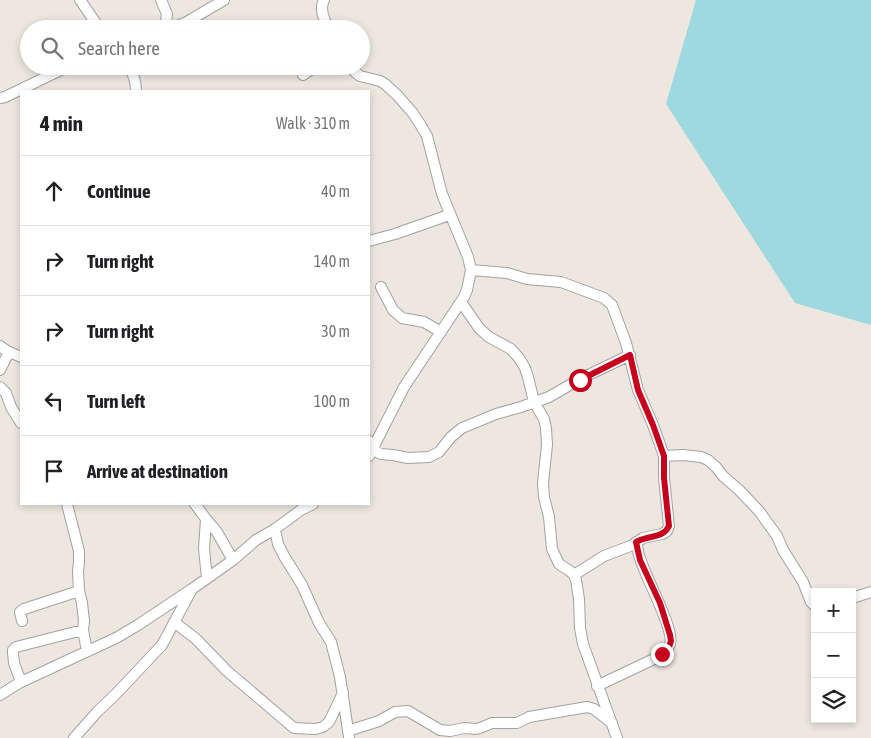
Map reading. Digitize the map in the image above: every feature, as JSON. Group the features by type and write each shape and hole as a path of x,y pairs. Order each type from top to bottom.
{"street":[{"path":"80,0 94,20"},
{"path":"160,0 167,14 167,20"},
{"path":"190,20 224,0"},
{"path":"324,0 322,12 325,20"},
{"path":"0,98 50,75"},
{"path":"133,75 136,90"},
{"path":"359,75 384,84 397,95 427,136 442,194 449,215 468,257 471,270 467,290 404,387 370,449 383,455 408,458 429,457 439,452 447,440 462,428 496,414 553,395 630,355"},
{"path":"370,241 449,215"},
{"path":"471,270 507,272 527,280 561,282 604,298 609,301 615,311 630,355 638,390 664,456 664,478 669,526 662,534 643,538 598,559 574,575"},
{"path":"381,286 393,310 402,318 424,322 441,332"},
{"path":"460,302 479,328 489,337 511,349 519,358 528,376 534,402 544,419 547,445 543,483 552,549 559,564 574,575 577,588 581,637 617,738"},
{"path":"0,370 4,349 20,357"},
{"path":"0,387 6,393 11,407 20,422"},
{"path":"664,456 683,455 700,457 708,460 716,467 759,512 777,536 783,550 803,582 811,602"},
{"path":"67,505 79,551 79,592 87,652"},
{"path":"196,505 217,532 233,560"},
{"path":"0,696 22,682 116,638 138,625 233,560 256,540 311,505"},
{"path":"206,519 204,549 207,578"},
{"path":"275,529 278,544 302,585 319,622 331,642 340,676 349,735 379,722 392,713 405,711 413,713 440,730 450,731 464,728 476,729 492,723 517,723 530,717 587,707 594,709 612,724"},
{"path":"597,686 656,658 665,652 670,644 670,635 660,603 640,560 636,542"},
{"path":"74,738 162,645 192,589"},
{"path":"22,621 20,612 24,609 79,592"},
{"path":"856,597 871,592"},
{"path":"174,622 195,638 227,671 294,728 315,729 323,727 329,722 343,693"},
{"path":"22,682 13,657 13,650 16,647 83,630"}],"water":[{"path":"696,0 871,0 871,325 795,303 666,104"}],"route":[{"path":"580,380 630,355 638,390 664,456 664,478 669,526 662,534 643,538 636,542 640,560 660,603 670,635 669,647 662,654"}]}
